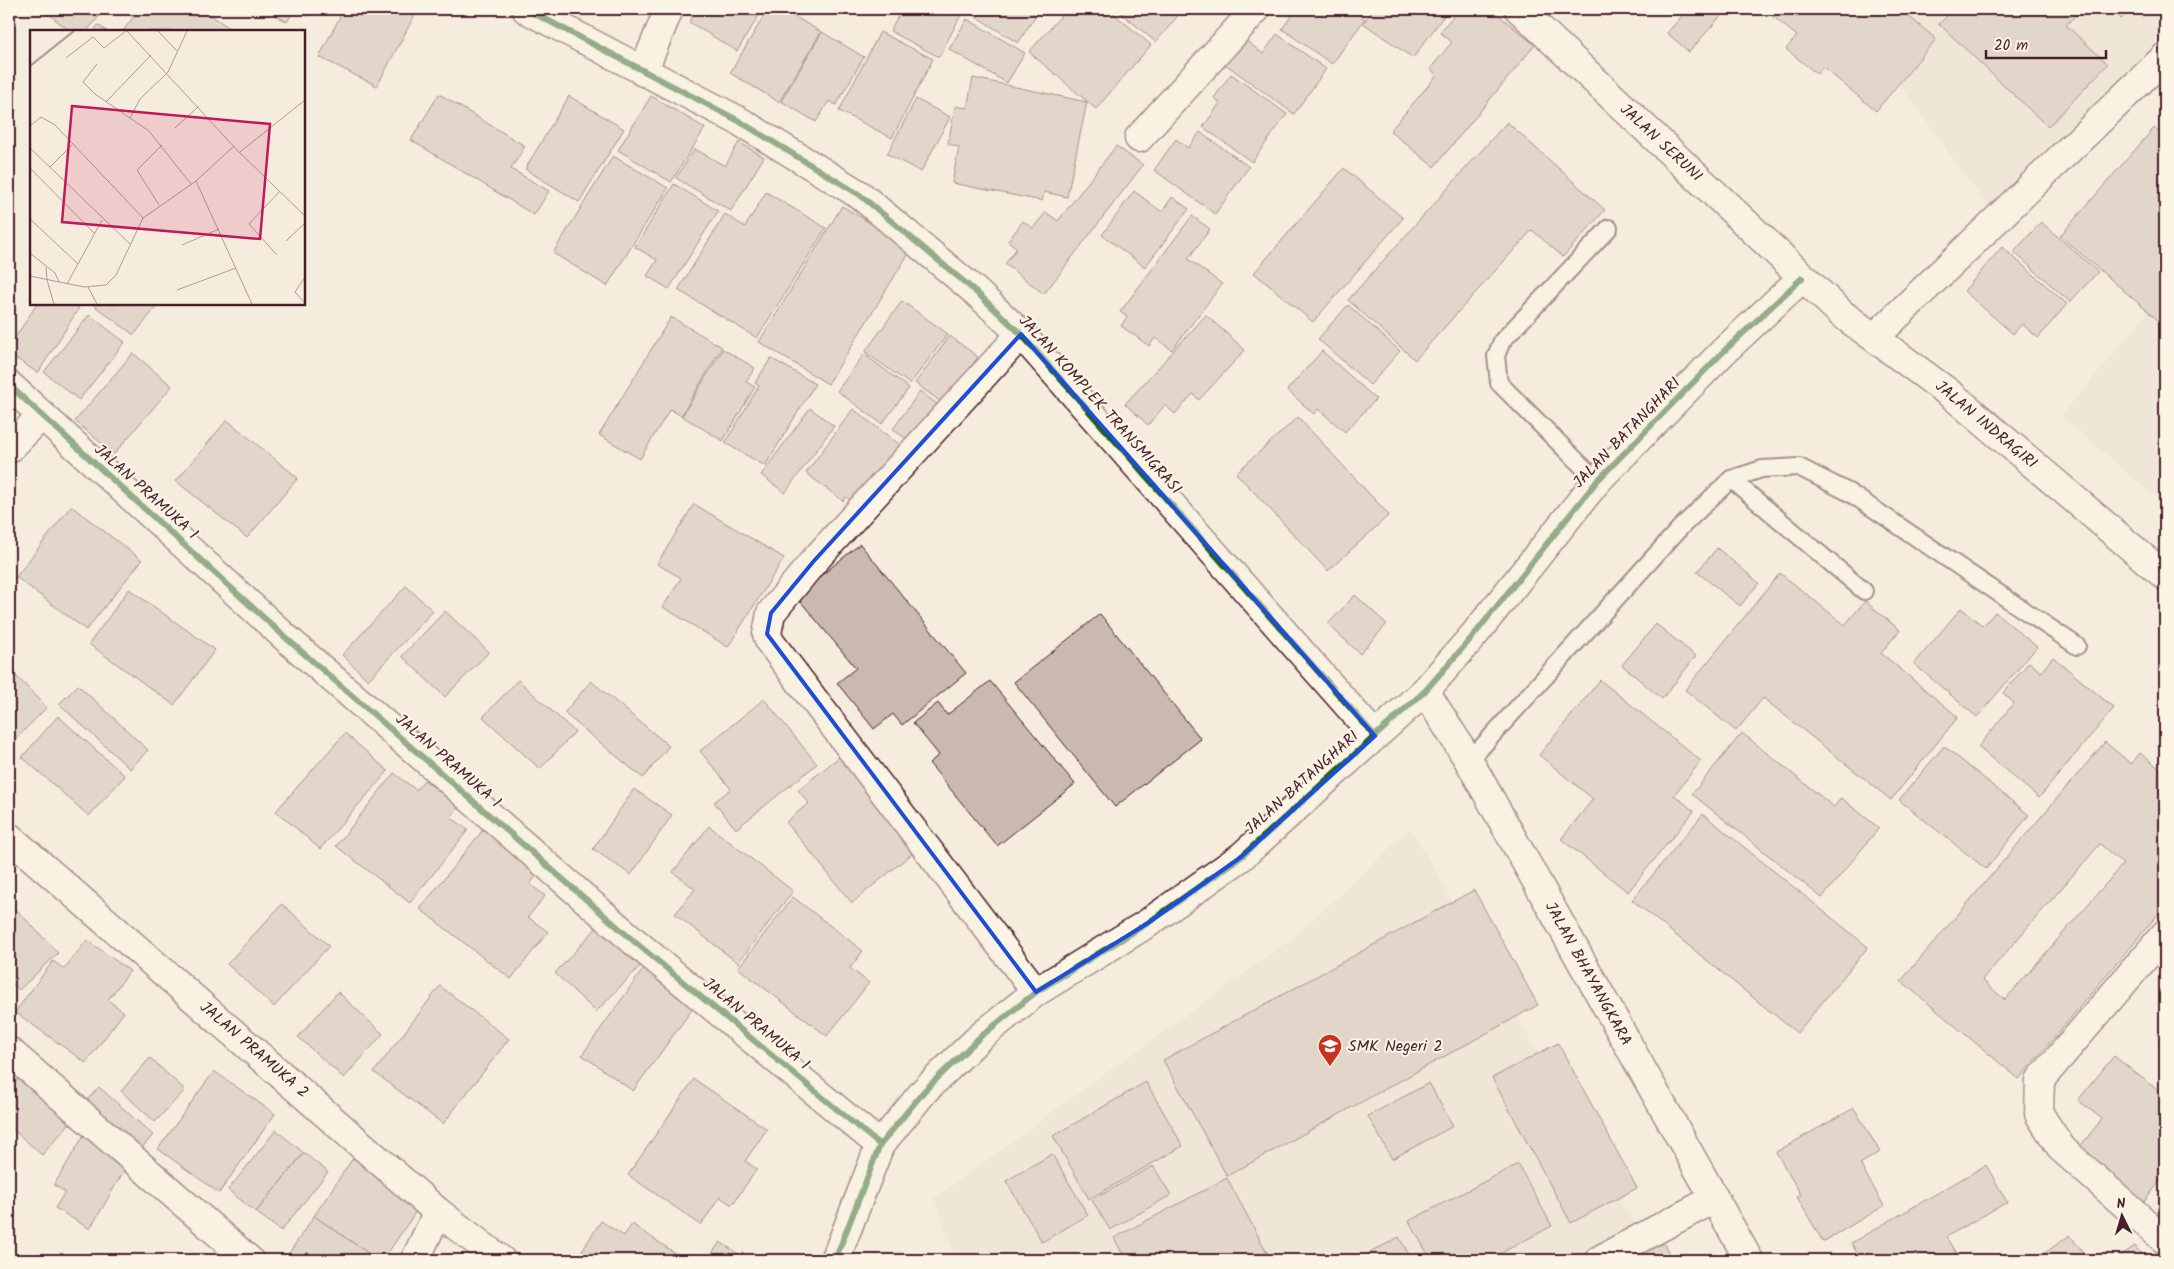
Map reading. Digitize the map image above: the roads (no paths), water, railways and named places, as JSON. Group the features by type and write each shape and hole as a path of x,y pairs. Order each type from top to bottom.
{"street":[{"name":"JALAN KOMPLEK TRANSMIGRASI","path":"526,9 739,121 860,195 975,291 1021,334 1375,736"},
{"path":"643,72 669,9"},
{"path":"1139,138 1256,9"},
{"name":"JALAN SERUNI","path":"1519,9 1802,278"},
{"path":"1875,337 2165,57"},
{"name":"JALAN INDRAGIRI","path":"1802,278 1842,314 1953,396 2165,576"},
{"name":"JALAN BATANGHARI","path":"835,1260 880,1145 924,1090 980,1038 1036,992 1148,923 1241,857 1425,691 1474,635 1597,481 1723,352 1802,278"},
{"path":"1021,334 813,562 771,613 767,634 770,642 1036,992"},
{"name":"JALAN PRAMUKA 1","path":"9,385 286,638 628,936 880,1145"},
{"path":"9,450 41,416"},
{"name":"JALAN BHAYANGKARA","path":"1425,691 1469,761 1749,1260"},
{"name":"JALAN PRAMUKA 2","path":"9,837 438,1212 501,1260"},
{"path":"2165,934 2040,1080 2039,1114 2062,1149 2165,1240"},
{"path":"9,1051 249,1260"},
{"path":"1599,1260 1714,1199"},
{"path":"415,1260 438,1212"}],"lane":[{"path":"1597,481 1499,383 1496,356 1502,341 1609,228"},
{"path":"1469,761 1680,528 1732,479 1762,469 1799,467 1850,493 2078,646"},
{"path":"1732,479 1864,591"}],"place":[{"name":"SMK Negeri 2","path":"1330,1067"}]}
